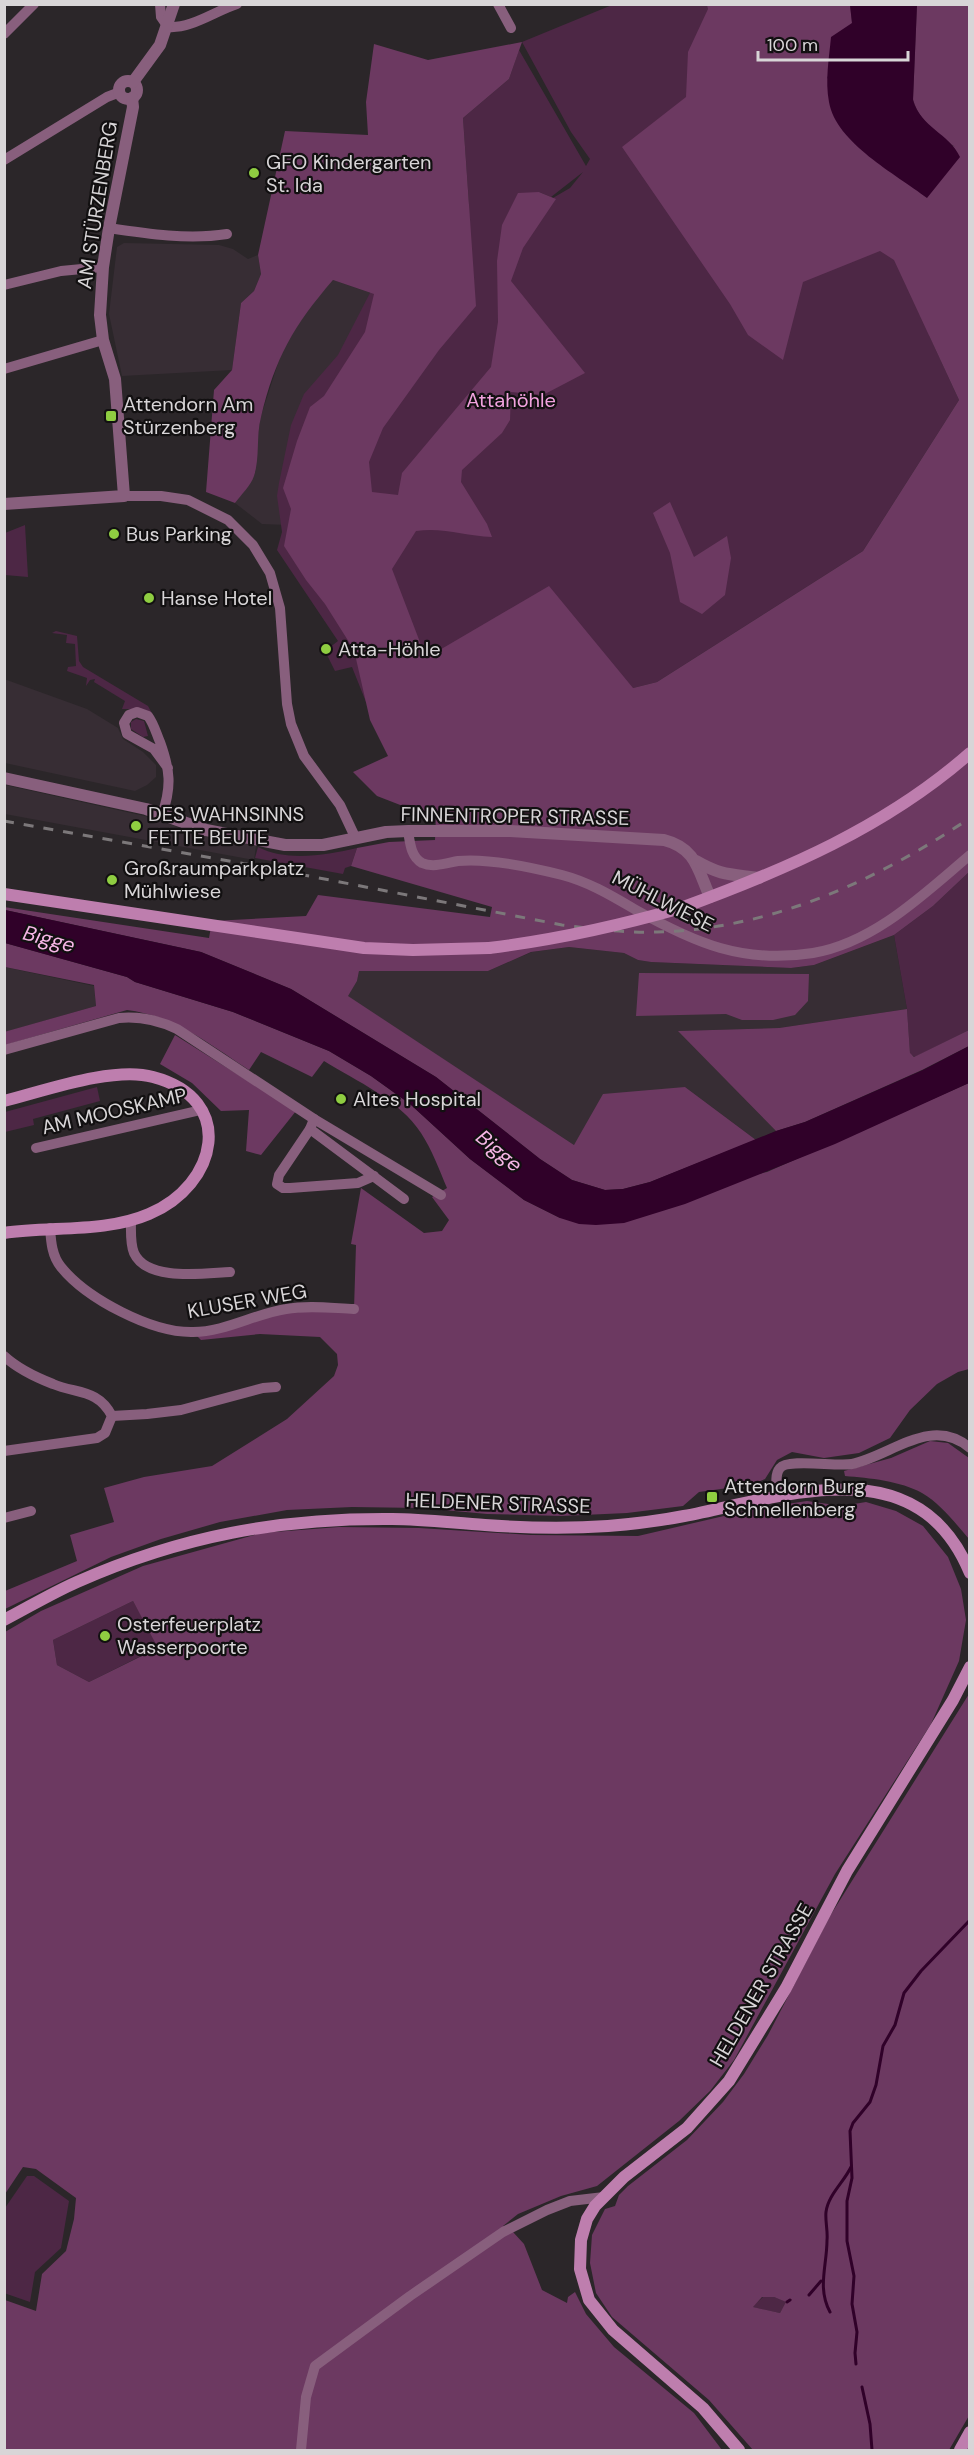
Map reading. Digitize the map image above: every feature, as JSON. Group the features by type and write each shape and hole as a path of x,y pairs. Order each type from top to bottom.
{"main road":[{"path":"4,894 364,948 413,950 489,948 564,937 626,924 681,908 759,878 839,843 933,783 969,753"},
{"path":"4,1101 104,1076 151,1076 173,1084 191,1096 201,1110 210,1136 209,1149 202,1166 189,1186 151,1213 131,1220 4,1233"},
{"name":"HELDENER STRASSE","path":"4,1620 77,1582 110,1569 202,1538 247,1528 353,1519 396,1519 523,1527 609,1526 682,1516 800,1491 838,1488 859,1489 893,1497 922,1511 950,1538 963,1556 969,1573"},
{"name":"HELDENER STRASSE","path":"739,2451 703,2408 613,2330 589,2300 580,2269 581,2240 587,2219 624,2176 687,2128 729,2081 786,1988 847,1870 953,1700 969,1667"},
{"path":"960,2451 969,2432"}],"street":[{"path":"4,34 34,4"},
{"path":"160,4 161,17 168,27 179,28 237,4"},
{"path":"134,82 154,55 168,27 174,4"},
{"path":"498,4 510,28"},
{"path":"4,160 120,92 123,82 134,82"},
{"path":"120,92 124,98 132,98 137,92 134,82"},
{"name":"AM STÜRZENBERG","path":"124,496 115,379 103,340 100,315 103,267 133,107 132,98"},
{"path":"109,228 151,234 209,237 227,234"},
{"path":"4,285 61,271 103,267"},
{"path":"4,369 103,340"},
{"path":"4,504 124,496 161,496 188,500 228,520 253,545 270,573 280,608 287,704 291,724 304,756 340,805 356,839"},
{"path":"162,815 169,786 168,768 151,719 145,714 132,713 125,720 124,729 127,735 154,749 168,768"},
{"path":"134,740 153,742 154,728"},
{"name":"FINNENTROPER STRASSE","path":"4,778 132,806 207,830 285,845 323,845 386,832 408,831 510,831 652,839 675,843 686,849 696,861 710,897"},
{"name":"MÜHLWIESE","path":"408,831 412,852 423,863 435,865 471,860 575,878 693,940 722,950 773,956 814,953 860,937 903,909 969,855"},
{"path":"696,861 729,876 759,878"},
{"path":"4,1050 119,1018 146,1018 177,1029 312,1124 404,1199"},
{"name":"AM MOOSKAMP","path":"36,1148 201,1110"},
{"path":"312,1124 279,1175 277,1184 283,1188 358,1183 374,1176"},
{"path":"312,1124 441,1195"},
{"path":"131,1220 133,1250 138,1260 147,1267 182,1274 230,1272"},
{"name":"KLUSER WEG","path":"50,1228 53,1252 60,1266 78,1283 109,1304 134,1317 172,1331 208,1331 286,1309 313,1307 354,1309"},
{"path":"4,1356 15,1367 54,1385 93,1395 106,1405 112,1416"},
{"path":"112,1416 181,1410 263,1388 276,1387"},
{"path":"4,1451 97,1438 105,1432 112,1416"},
{"path":"778,1495 777,1478 780,1468 787,1463 836,1466 854,1464 925,1436 948,1437 969,1448"},
{"path":"4,1518 31,1511"},
{"path":"301,2451 306,2397 315,2366 410,2296 503,2232 570,2201 604,2197"}],"shaded area":[{"path":"707,5 850,5 852,23 827,78 955,147 924,121 913,99 917,5 969,5 969,872 933,906 894,935 814,965 791,968 651,962 638,960 624,953 569,947 531,952 488,971 359,971 357,981 348,996 574,1145 603,1094 685,1087 756,1140 650,1182 623,1189 605,1190 572,1180 540,1159 436,1077 291,989 201,952 5,910 4,907 209,938 212,921 306,916 318,895 490,917 492,907 351,866 357,848 389,842 435,840 436,815 408,808 377,796 353,772 388,756 370,720 354,650 284,546 291,509 283,488 297,441 310,407 324,396 365,332 374,294 333,280 319,296 288,343 273,377 261,417 256,469 251,483 235,503 206,492 214,390 232,370 241,303 254,291 261,274 258,255 285,131 368,135 366,102 374,44 428,60 522,42 509,79 463,118 476,306 439,350 383,428 369,462 372,492 398,495 402,473 491,367 498,322 497,261 502,225 518,193 539,192 556,199 523,248 511,281 585,373 543,395 511,392 510,420 502,433 462,470 461,482 487,524 492,537 435,530 416,531 392,569 426,658 549,586 633,688 657,682 863,551 959,400 894,260 880,251 803,282 783,360 748,335 730,304 622,147 686,97 688,52 708,9"},
{"path":"124,243 219,245 233,249 248,259 258,255 261,274 254,291 241,303 232,370 122,376 109,314 117,247"},
{"path":"333,280 374,294 287,525 262,524 235,503 254,476 260,419 282,351 308,308"},
{"path":"670,502 694,557 727,536 731,558 725,595 702,614 680,602 670,553 653,513"},
{"path":"4,679 87,709 118,728 123,739 143,752 156,765 156,777 135,791 5,763"},
{"path":"5,785 149,817 200,835 256,846 254,860 5,814"},
{"path":"894,935 907,1009 779,1028 679,1031 776,1131 756,1140 685,1087 574,1145 347,996 357,981 359,971 488,971 532,952 569,947 624,953 638,960 651,962 791,968 814,965"},
{"path":"5,943 127,977 135,982 233,1012 329,1051 371,1076 410,1104 470,1159 524,1200 560,1218 767,1172 969,1083 969,1369 958,1372 937,1384 910,1410 890,1438 859,1453 824,1458 792,1452 777,1460 765,1479 750,1485 699,1492 683,1506 627,1513 561,1516 487,1514 422,1508 352,1507 287,1510 220,1522 161,1539 111,1557 5,1609 5,1591 77,1561 70,1535 114,1522 104,1488 144,1477 212,1466 287,1419 334,1376 338,1365 337,1354 320,1337 260,1334 201,1340 193,1332 265,1314 354,1309 356,1245 351,1244 361,1188 424,1233 442,1231 449,1220 432,1197 447,1188 429,1146 412,1121 377,1092 324,1061 312,1077 261,1052 249,1070 191,1032 161,1018 127,1010 5,1045 4,1032 96,1006 94,985 5,967"},
{"path":"4,967 94,986 96,1006 5,1032"},
{"path":"639,973 809,974 808,1001 795,1015 773,1020 742,1020 726,1014 636,1016"},
{"path":"907,1009 910,1053 914,1057 969,1030 969,1046 922,1070 805,1122 776,1131 678,1031 779,1028"},
{"path":"175,1035 296,1111 261,1155 246,1151 249,1110 221,1111 192,1083 160,1064"},
{"path":"930,1441 948,1443 969,1458 969,1539 942,1508 922,1493 895,1483 845,1476 844,1471 891,1458"},
{"path":"807,1501 842,1506 866,1502 896,1511 923,1526 948,1557 961,1589 966,1620 959,1661 931,1724 835,1874 734,2060 710,2091 679,2121 597,2186 561,2196 518,2214 503,2226 513,2232 524,2244 542,2290 567,2303 568,2297 575,2292 586,2314 614,2347 694,2413 722,2450 5,2450 5,2300 36,2311 42,2274 66,2251 74,2219 76,2198 36,2169 23,2167 5,2194 5,1632 41,1611 143,1566 261,1533 339,1527 419,1528 531,1535 638,1536 754,1509","holes":["133,1601 158,1648 89,1682 57,1665 53,1640"]},
{"path":"969,1694 970,2414 949,2450 753,2450 709,2400 612,2317 596,2293 590,2263 592,2235 605,2209 615,2206 619,2195 628,2186 687,2140 723,2102 744,2074 768,2035 830,1916","holes":["762,2297 774,2297 786,2302 780,2313 753,2307"]}],"green space":[{"name":"Attahöhle","path":"612,5 969,5 929,335 959,400 863,551 657,682 633,688 366,702 352,667 335,671 325,651 338,641 277,550 282,532 277,496 291,425 304,394 338,355 371,291 469,205 463,118 509,79 519,50 586,166 590,159 571,132 522,42","holes":["583,172 570,188 534,209 539,192 551,197"]},
{"path":"25,525 28,577 5,575 5,533"},
{"path":"56,631 77,636 79,661 83,667 148,706 155,719 148,711 122,709 125,701 94,682 95,679 90,680 86,686 87,678 67,671 68,667 76,666 75,644 66,643 67,635 52,633"},
{"path":"136,719 144,721 148,736 143,737 131,729 131,722"},
{"path":"258,847 269,852 294,856 320,855 357,848 351,866 345,868 343,874 255,858"},
{"path":"969,872 969,1030 915,1057 910,1054 907,1009 894,935 933,906"},
{"path":"97,1087 100,1101 33,1119 34,1125 5,1132 5,1112"},
{"path":"133,1601 159,1647 89,1682 57,1665 53,1640"},
{"path":"27,2176 34,2176 69,2201 61,2248 35,2272 30,2302 4,2293 5,2208"},
{"path":"763,2297 774,2297 787,2302 780,2313 752,2307"}],"water":[{"path":"850,5 917,5 913,100 922,117 949,142 960,157 927,198 884,168 855,144 834,117 827,86 831,37 852,23"},
{"name":"Bigge","path":"5,910 201,952 291,989 436,1077 540,1159 572,1180 605,1190 623,1189 650,1182 776,1131 805,1122 923,1070 969,1046 969,1083 835,1144 685,1204 624,1223 579,1224 560,1218 524,1200 470,1159 410,1104 371,1076 329,1051 233,1012 135,982 127,977 5,943"}],"waterway":[{"path":"856,2364 857,2332 852,2304 854,2276 847,2241 847,2201 852,2178 850,2131 853,2123 870,2102 876,2085 883,2046 895,2025 904,1993 921,1971 970,1920"},
{"path":"830,2312 823,2286 827,2237 826,2212 833,2194 851,2167"},
{"path":"809,2295 821,2281"},
{"path":"862,2387 870,2424 872,2450"}],"railway":[{"path":"4,821 252,865 562,925 657,932 700,929 741,922 821,898 898,862 970,818"}],"place":[{"name":"GFO Kindergarten St. Ida","path":"254,173"},
{"name":"Attendorn Am Stürzenberg","path":"111,416"},
{"name":"Bus Parking","path":"114,534"},
{"name":"Hanse Hotel","path":"149,598"},
{"name":"Atta-Höhle","path":"326,649"},
{"name":"DES WAHNSINNS FETTE BEUTE","path":"136,826"},
{"name":"Großraumparkplatz Mühlwiese","path":"112,880"},
{"name":"Altes Hospital","path":"341,1099"},
{"name":"Attendorn Burg Schnellenberg","path":"712,1497"},
{"name":"Osterfeuerplatz Wasserpoorte","path":"105,1636"}]}
